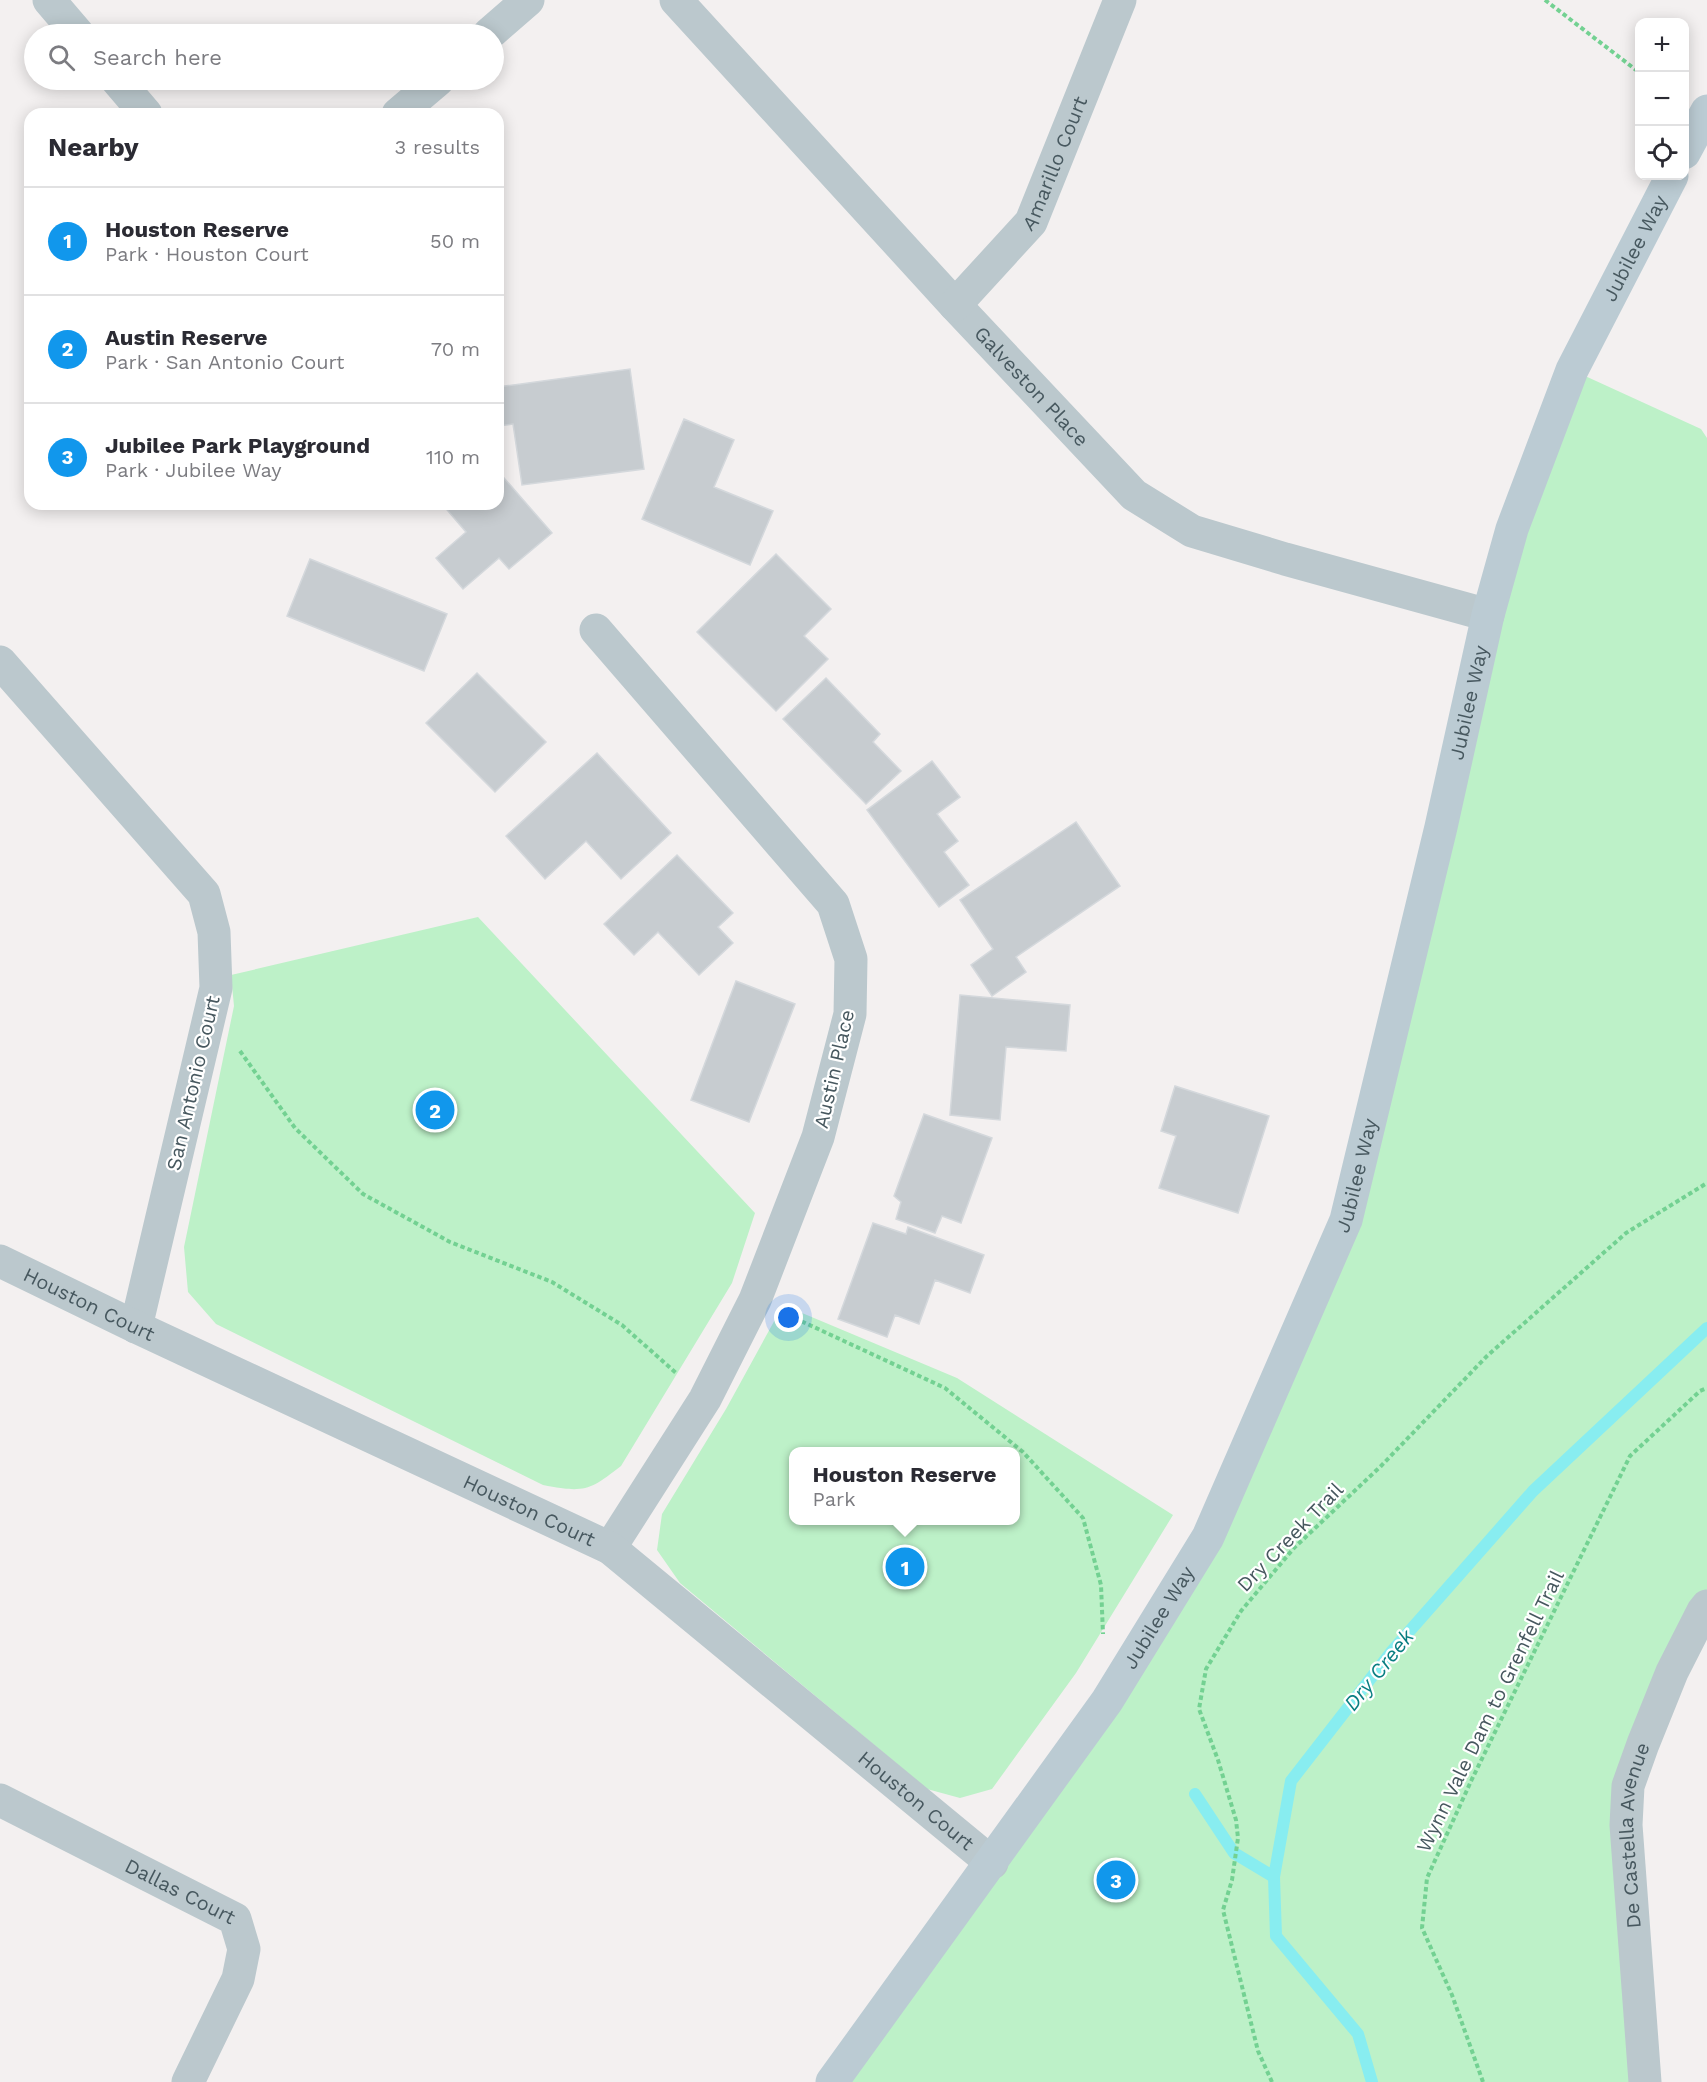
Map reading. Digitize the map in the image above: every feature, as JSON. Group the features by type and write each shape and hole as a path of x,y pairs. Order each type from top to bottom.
{"street":[{"path":"49,0 69,24"},
{"path":"500,24 528,0"},
{"name":"Galveston Place","path":"676,0 955,305 1134,495 1192,531 1488,615"},
{"name":"Amarillo Court","path":"955,305 1031,222 1120,0"},
{"path":"126,90 141,108"},
{"path":"405,108 426,90"},
{"path":"1689,144 1707,111"},
{"name":"Jubilee Way","path":"832,2082 1107,1701 1208,1537 1346,1220 1438,838 1488,615 1512,529 1572,370 1670,180"},
{"name":"Austin Place","path":"596,630 834,904 851,959 850,1014 818,1137 755,1300 705,1399 610,1548"},
{"name":"San Antonio Court","path":"0,662 204,894 214,932 216,988 136,1327"},
{"name":"Houston Court","path":"0,1261 136,1327 610,1548 992,1863"},
{"name":"De Castella Avenue","path":"1645,2082 1626,1825 1628,1786 1672,1672 1707,1606"},
{"name":"Dallas Court","path":"0,1800 235,1919 244,1949 238,1979 188,2082"}],"path":[{"path":"1545,0 1635,68"},
{"path":"212,1004 245,1059 295,1128 363,1194 450,1242 552,1282 622,1325 705,1399"},
{"name":"Dry Creek Trail","path":"1272,2082 1258,2051 1223,1910 1232,1880 1238,1838 1236,1820 1221,1770 1199,1709 1206,1669 1241,1611 1294,1548 1381,1466 1487,1356 1626,1233 1707,1183"},
{"path":"755,1300 945,1388 1017,1447"},
{"name":"Wynn Vale Dam to Grenfell Trail","path":"1483,2082 1452,1995 1422,1928 1427,1878 1472,1779 1630,1456 1700,1391 1707,1388"},
{"path":"1020,1450 1083,1518 1101,1584 1104,1643"}],"green space":[{"path":"1572,370 1701,429 1707,438 1707,1621 1628,1786 1644,2082 832,2082 1208,1537 1346,1220 1432,861"},
{"path":"478,917 755,1213 732,1283 621,1466 601,1481 585,1488 568,1489 543,1485 216,1324 188,1292 184,1247 234,1006 231,975"},
{"path":"783,1305 957,1378 1173,1515 1076,1673 992,1789 960,1798 927,1789 680,1583 657,1550 662,1514 726,1409"}],"building":[{"path":"630,369 644,469 522,485 513,424 504,425 504,386"},
{"path":"684,419 734,440 714,487 773,511 750,565 642,519"},
{"path":"504,478 552,533 509,569 499,558 463,589 436,558 466,532 447,510 504,510"},
{"path":"776,554 831,609 804,636 828,659 776,711 697,632"},
{"path":"310,559 447,614 424,671 287,616"},
{"path":"477,673 546,742 495,792 426,723"},
{"path":"826,678 880,734 873,742 901,771 866,804 783,719"},
{"path":"597,753 671,833 621,879 586,841 545,879 506,836"},
{"path":"932,761 960,797 937,814 958,841 944,852 969,885 939,907 867,810"},
{"path":"1076,822 1120,886 1016,957 1026,972 992,996 971,965 993,949 960,900"},
{"path":"677,855 733,913 718,927 733,943 699,975 658,932 634,955 604,924"},
{"path":"736,981 795,1004 749,1122 691,1100"},
{"path":"960,995 1070,1005 1066,1051 1006,1047 1000,1120 950,1115"},
{"path":"1175,1086 1269,1116 1238,1213 1159,1188 1176,1136 1161,1131"},
{"path":"924,1114 992,1138 961,1223 942,1216 935,1233 896,1219 901,1202 894,1196"},
{"path":"873,1223 906,1234 908,1227 984,1255 970,1293 935,1280 919,1324 895,1315 887,1337 838,1319"}],"waterway":[{"name":"Dry Creek","path":"1372,2082 1358,2034 1276,1936 1274,1877 1291,1781 1392,1651 1533,1491 1707,1328"},
{"path":"1195,1794 1234,1853 1274,1877"}],"place":[{"name":"Austin Reserve","path":"435,1110"},
{"name":"Houston Reserve","path":"905,1567"},
{"name":"Jubilee Park Playground","path":"1116,1880"}]}
